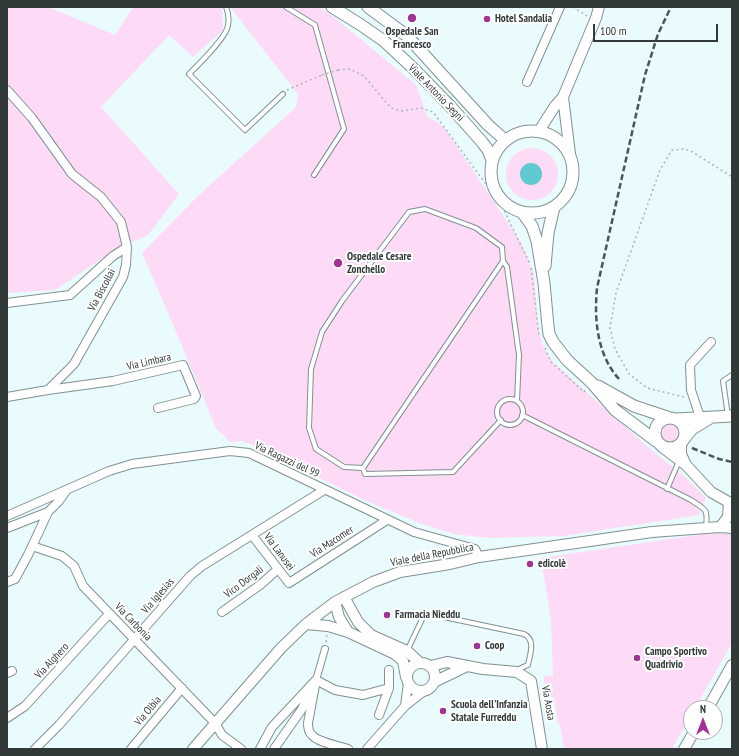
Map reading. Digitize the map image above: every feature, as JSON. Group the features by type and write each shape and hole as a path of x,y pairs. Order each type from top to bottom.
{"main road":[{"name":"Viale Antonio Segni","path":"332,7 361,24 384,41 413,68 482,142 488,150 492,160"},
{"name":"Viale Antonio Segni","path":"368,7 407,36 488,125 505,140"},
{"path":"539,131 549,134 564,146 570,154 573,168 572,183 568,193 562,201 544,212 533,213 513,209 505,203 496,192 491,179 491,169 495,152 505,140 521,132 539,131"},
{"path":"544,283 548,233 554,207"},
{"path":"522,212 532,226 537,241 544,283 549,334 553,342 567,360 592,383 615,410 659,444 672,448 682,442 692,429 705,418"},
{"path":"592,383 634,406 673,418 683,425 685,430 682,442"},
{"path":"659,444 654,433 656,426 662,420 673,418 730,416"}],"street":[{"path":"527,82 560,7"},
{"path":"539,131 562,97 596,18 599,7"},
{"name":"Via Biscollai","path":"7,90 32,118 72,174 101,197 121,222 127,246 126,265 123,277 74,364 48,390"},
{"path":"562,97 570,154"},
{"path":"7,303 70,295 113,256 127,246"},
{"path":"705,418 694,400 690,365 711,342"},
{"name":"Via Limbara","path":"48,390 113,382 183,365 196,396 194,399 158,408"},
{"path":"7,397 48,390"},
{"path":"682,442 681,454 683,463"},
{"path":"659,444 683,463 711,492 731,500 728,517 720,527"},
{"name":"Via Ragazzi del 99","path":"7,516 109,471 132,464 230,451 249,454 414,532 475,549 479,557"},
{"path":"7,582 15,579 48,512 59,501 66,490"},
{"name":"Via Iglesias","path":"35,749 59,725 190,576 202,566 324,490"},
{"path":"7,528 48,512"},
{"name":"Via Macomer","path":"289,583 387,520"},
{"name":"Viale della Repubblica","path":"193,749 281,648 306,624 340,599 373,582 394,574 479,557 652,532 720,527 732,528"},
{"name":"Via Lanusei","path":"252,535 289,583"},
{"name":"Via Carbonia","path":"32,546 62,556 74,566 83,586 216,723 222,735 241,749"},
{"name":"Vico Dorgali","path":"222,612 260,585 278,569"},
{"path":"340,599 339,616 348,632"},
{"path":"340,599 358,622 371,635 407,651 419,662 423,662 431,666 435,674 432,686 405,706 367,749"},
{"name":"Via Alghero","path":"7,718 25,706 109,614"},
{"path":"306,624 328,626 348,632 395,654 403,661 407,680 414,690 424,691"},
{"path":"325,649 316,680 308,730 312,736 318,739 348,749"},
{"path":"405,706 407,673 411,666 419,662"},
{"path":"431,666 447,662 492,670 517,672"},
{"path":"712,700 732,665"},
{"path":"434,682 467,666"},
{"path":"379,715 389,688 389,670"},
{"name":"Via Aosta","path":"517,672 532,681 542,749"},
{"path":"316,680 335,690 363,695 389,688"},
{"path":"260,749 272,728 316,680"},
{"path":"274,749 302,709 316,680"},
{"name":"Via Olbia","path":"130,749 182,688"},
{"path":"684,749 689,740"}],"lane":[{"path":"226,7 228,10 228,26 224,36 190,74 245,130 283,94"},
{"path":"286,7 315,25 344,130 314,175"},
{"path":"363,468 344,467 316,449 309,428 311,369 322,332 342,301 409,212 425,209 476,228 502,247 503,261 507,267 519,355 517,401"},
{"path":"363,468 503,261"},
{"path":"730,416 723,381 732,375"},
{"path":"510,399 517,401 522,407 522,415 521,419 515,424 507,424 501,420 498,413 500,405 506,400 510,399"},
{"path":"522,415 690,500 705,510 707,515 706,528"},
{"path":"363,468 365,474 453,472 501,420"},
{"path":"667,488 683,463"},
{"path":"407,651 425,613 524,634 529,637 532,642 528,665 517,672"}],"path":[{"path":"573,7 587,16"},
{"path":"283,94 287,90 322,75 338,70 350,69 364,76 391,108 402,111 421,108 433,112 469,158 502,206 531,265 537,333 540,339"},
{"path":"694,400 647,388 629,374 615,349 610,328 616,294 660,170 672,150 684,149 691,151 732,177"},
{"path":"543,345 552,362 584,392 592,383"},
{"path":"325,649 328,626"}],"shaded area":[{"path":"7,7 48,7 115,35 133,7 222,7 223,30 193,57 169,35 101,107 179,194 148,235 116,249 55,290 7,293"},
{"name":"Ospedale Cesare Zonchello","path":"230,7 319,7 330,14 416,85 427,116 444,127 521,242 534,273 538,327 544,349 554,363 650,449 685,477 706,498 699,515 563,536 490,538 454,534 419,523 362,499 262,449 242,441 230,442 216,428 142,253 198,196 296,107 298,94"},
{"path":"527,148 537,148 547,152 554,159 558,169 558,179 554,189 547,196 537,200 527,200 517,196 510,189 506,179 506,169 510,159 517,152"},
{"path":"670,422 678,425 681,433 678,441 670,444 662,441 659,433 662,425"},
{"name":"Campo Sportivo Quadrivio","path":"711,533 732,534 732,643 700,700 683,700 683,729 672,749 564,749 554,698 550,696 553,688 550,683 544,683 544,676 553,676 551,620 541,558"}],"water":[{"path":"531,163 539,166 542,174 539,182 531,185 523,182 520,174 523,166"}],"railway":[{"path":"619,379 606,359 599,336 596,312 597,288 645,75 658,34 671,7"},
{"path":"692,448 719,459 732,462"}],"place":[{"name":"Ospedale San Francesco","path":"412,18"},
{"name":"Hotel Sandalia","path":"487,19"},
{"name":"Ospedale Cesare Zonchello","path":"338,263"},
{"name":"edicolè","path":"530,564"},
{"name":"Farmacia Nieddu","path":"387,615"},
{"name":"Coop","path":"477,646"},
{"name":"Campo Sportivo Quadrivio","path":"637,658"},
{"name":"Scuola dell'Infanzia Statale Furreddu","path":"443,711"}]}
